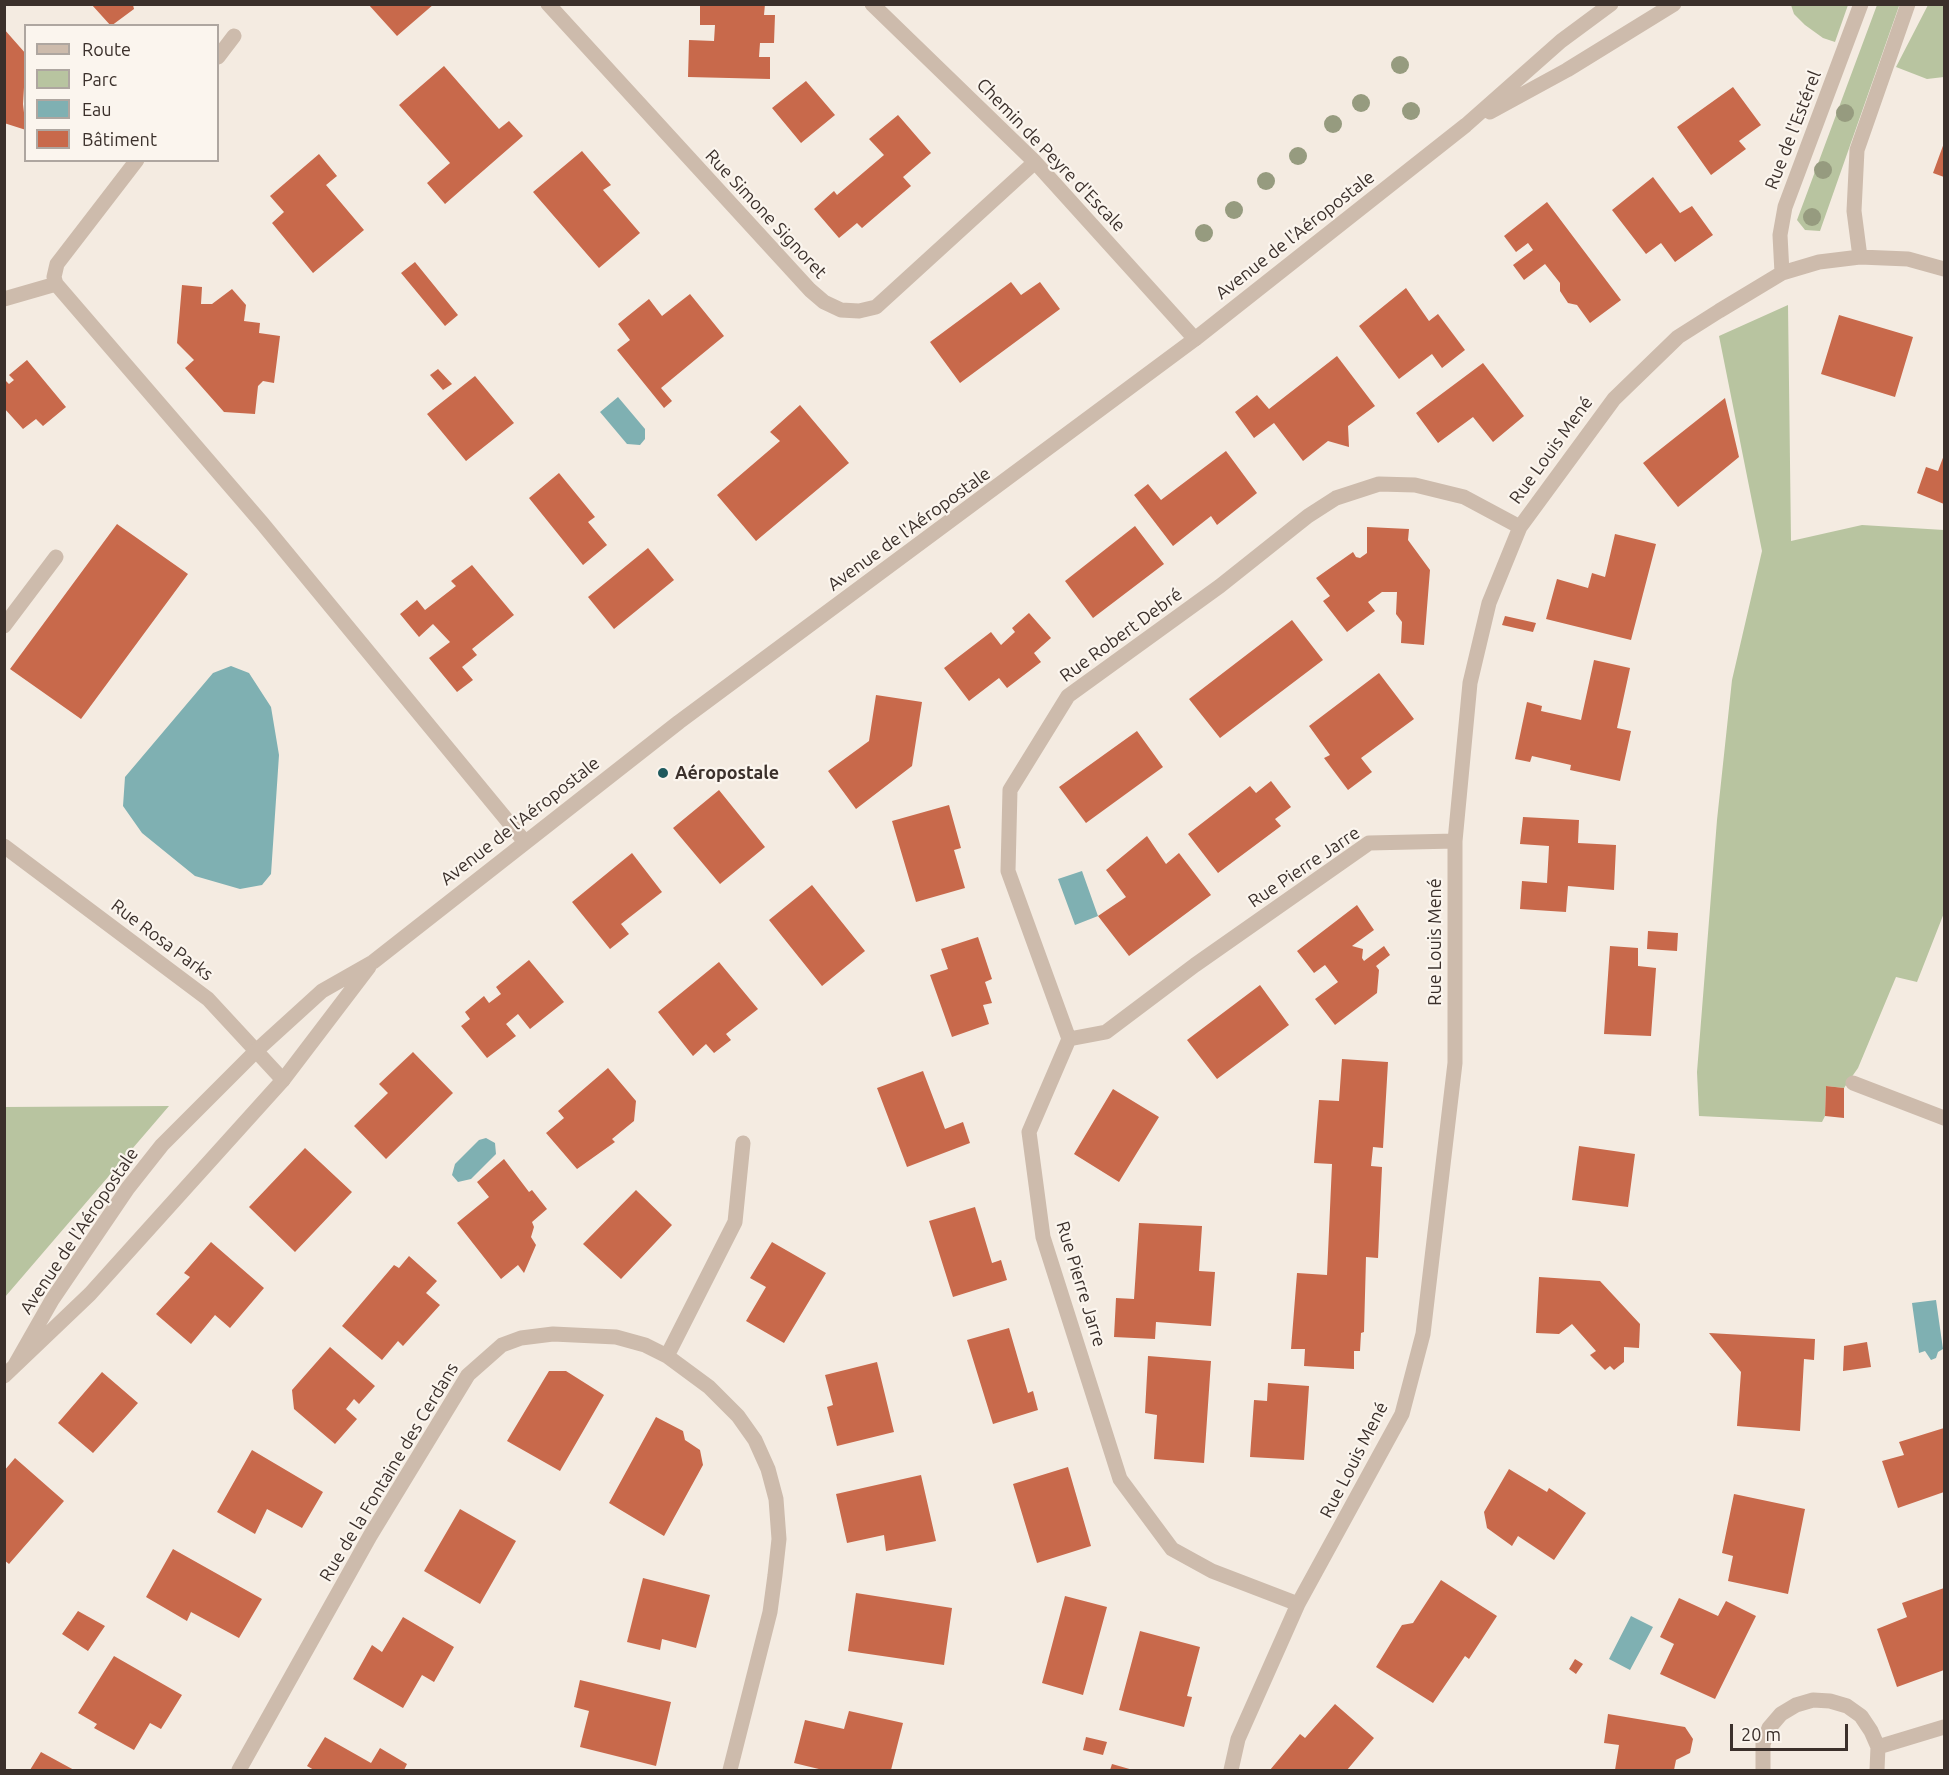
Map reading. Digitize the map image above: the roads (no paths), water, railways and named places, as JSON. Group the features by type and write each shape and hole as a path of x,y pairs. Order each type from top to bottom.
{"street":[{"name":"Rue Simone Signoret","path":"549,4 810,290 824,302 841,310 859,311 876,307 1035,162"},
{"name":"Chemin de Peyre d'Escale","path":"872,4 1035,162 1195,339"},
{"name":"Avenue de l'Aéropostale","path":"10,1371 52,1300 128,1188 162,1146 256,1051 322,991 373,962 679,722 1195,339 1467,124 1561,41 1611,4"},
{"name":"Avenue de l'Aéropostale","path":"1467,124 1567,70 1674,4"},
{"name":"Rue de l'Estérel","path":"1782,273 1780,235 1785,207 1861,4"},
{"path":"1908,4 1857,150 1854,211 1860,257 1908,259 1944,269"},
{"path":"219,56 234,36"},
{"path":"135,162 57,264 54,277 56,284 262,523 525,842"},
{"name":"Rue Louis Mené","path":"1231,1770 1238,1739 1298,1604 1402,1414 1423,1334 1455,1063 1455,842 1470,683 1488,603 1520,527 1614,399 1678,337 1782,273 1819,262 1860,257"},
{"path":"4,299 56,284"},
{"name":"Rue Robert Debré","path":"1069,1039 1008,871 1010,790 1068,696 1220,586 1308,516 1336,498 1379,484 1415,485 1464,497 1520,527"},
{"path":"4,626 56,557"},
{"name":"Rue Pierre Jarre","path":"1298,1604 1212,1571 1172,1548 1120,1479 1043,1237 1029,1132 1069,1039 1106,1032 1195,965 1369,843 1455,842"},
{"name":"Rue Rosa Parks","path":"4,846 208,999 283,1080"},
{"name":"Avenue de l'Aéropostale","path":"10,1371 90,1294 283,1080 373,962"},
{"path":"1853,1083 1944,1118"},
{"path":"667,1356 735,1222 743,1143"},
{"name":"Rue de la Fontaine des Cerdans","path":"239,1770 370,1536 468,1375 484,1358 502,1345 521,1338 553,1334 616,1337 645,1345 667,1356 709,1387 738,1416 759,1450 776,1499 779,1539 770,1612 730,1770"},
{"path":"1763,1770 1763,1744 1770,1728 1781,1714 1796,1705 1813,1700 1830,1701 1847,1706 1861,1716 1878,1747 1877,1770"},
{"path":"1878,1747 1944,1727"}],"water":[{"path":"618,397 645,429 645,439 640,445 627,444 600,412"},
{"path":"231,666 249,673 271,707 279,755 271,874 262,885 240,889 195,876 142,833 123,806 125,777 213,673"},
{"path":"1082,871 1098,916 1075,925 1058,879"},
{"path":"486,1138 495,1143 496,1154 471,1179 458,1182 452,1175 455,1164 479,1140"},
{"path":"1936,1300 1943,1349 1938,1352 1936,1358 1931,1360 1925,1351 1919,1353 1912,1303"},
{"path":"1631,1616 1653,1627 1630,1670 1609,1659"}],"place":[{"name":"Aéropostale","path":"663,773"}]}
